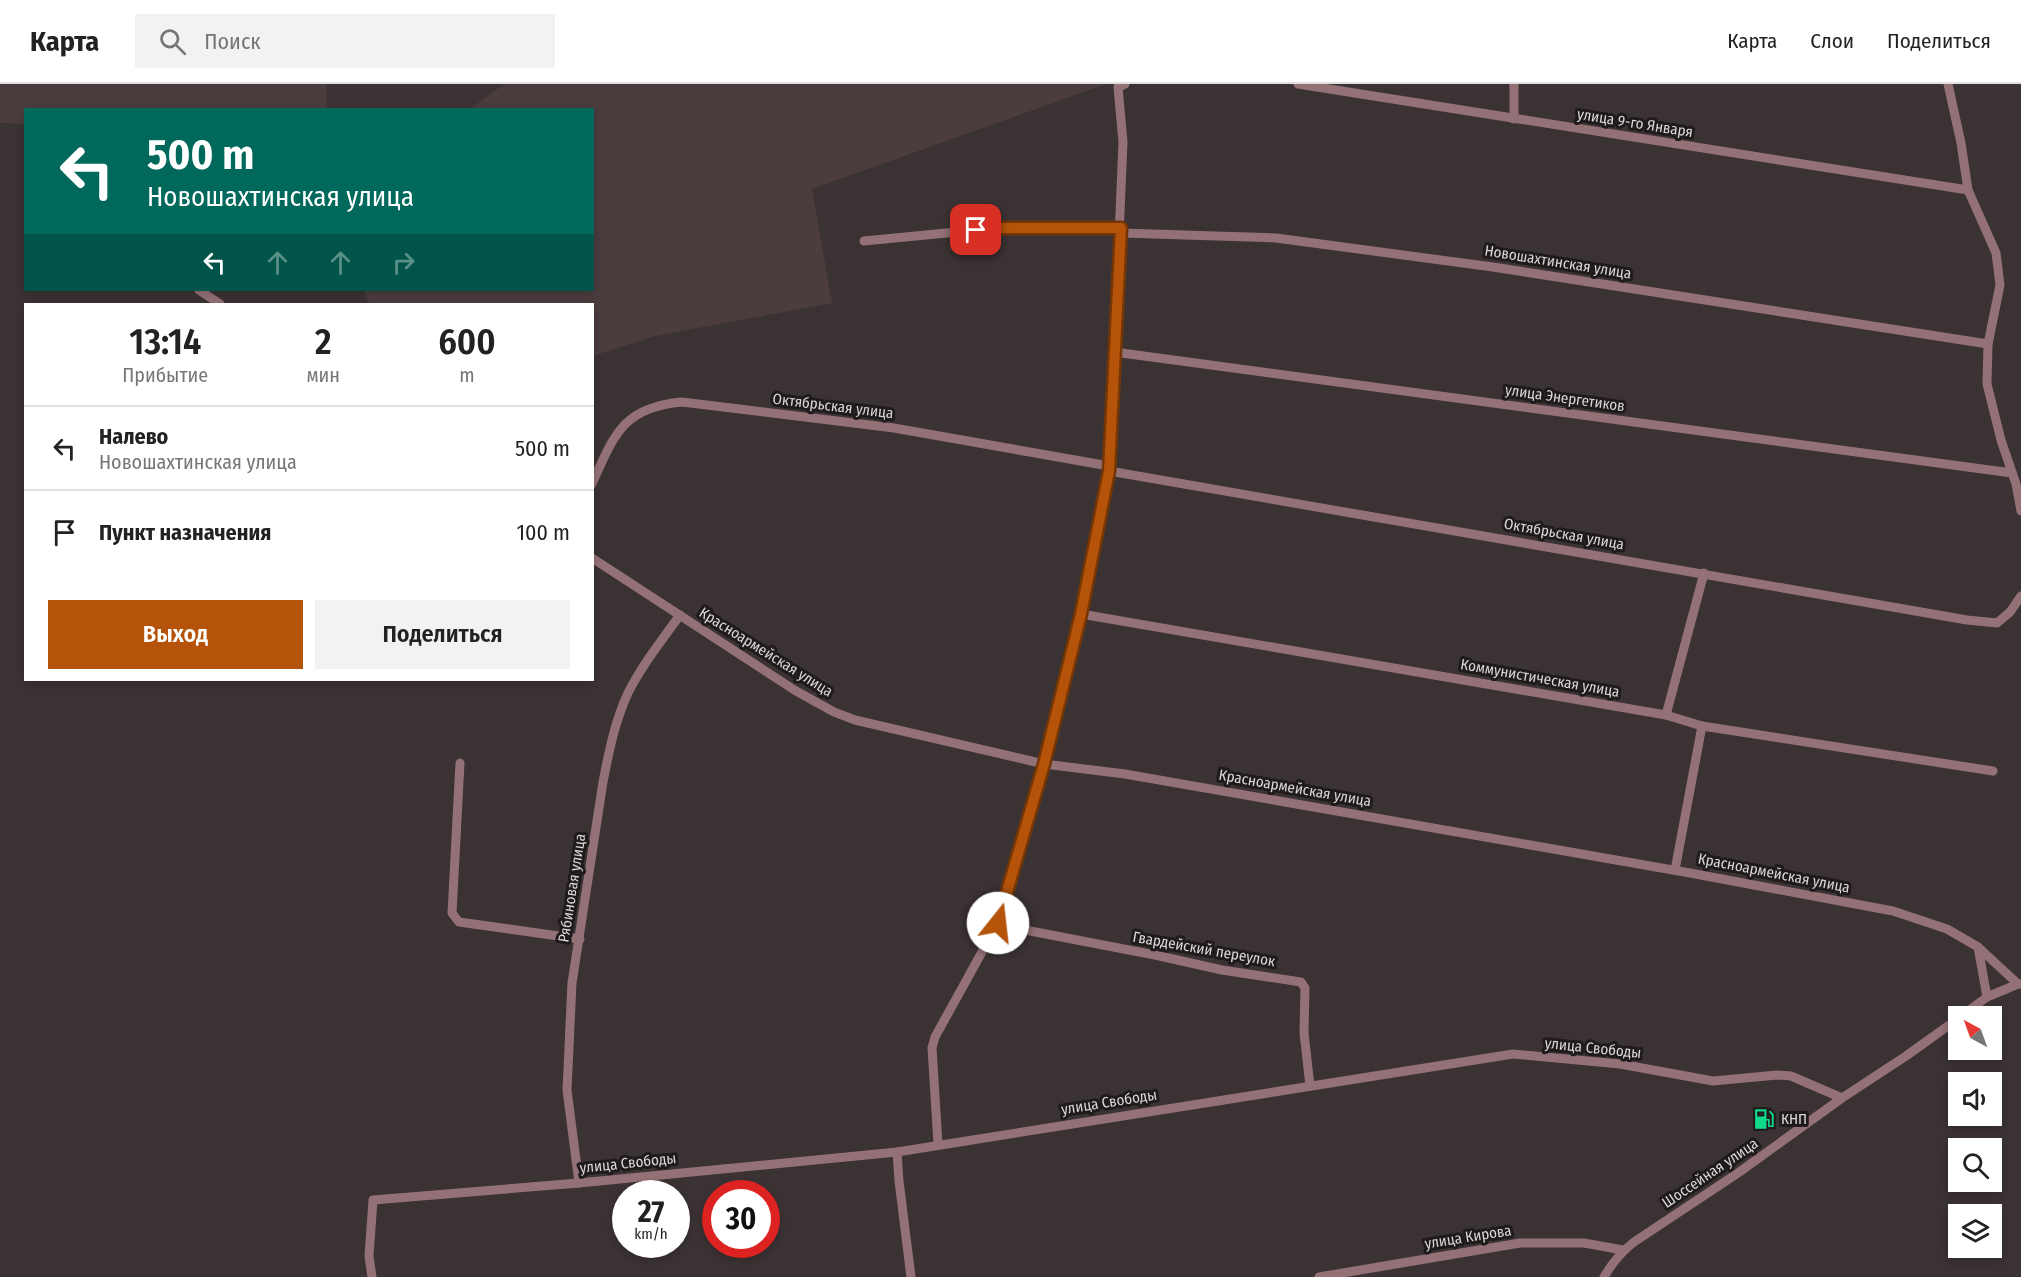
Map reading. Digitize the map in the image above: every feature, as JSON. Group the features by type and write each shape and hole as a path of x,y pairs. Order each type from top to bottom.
{"street":[{"name":"улица 9-го Января","path":"1298,84 1968,190"},
{"path":"1514,84 1514,119"},
{"path":"1948,84 1961,143 1968,190 1996,253 2000,285 1988,344 1987,384 2021,511"},
{"path":"938,1144 932,1048 935,1037 998,923 1044,764 1081,614 1109,468 1121,230 1123,142 1121,85"},
{"name":"Новошахтинская улица","path":"864,241 998,228 1121,230 1276,237 1492,267 1988,344"},
{"path":"200,291 218,303"},
{"name":"улица Энергетиков","path":"1114,352 2012,473"},
{"name":"Октябрьская улица","path":"594,480 611,442 635,415 650,407 682,402 894,428 1967,620 1997,623 2010,612 2021,596"},
{"name":"Красноармейская улица","path":"594,559 796,691 834,712 875,726 1044,764 1125,774 1675,870 1893,911 1947,929 1978,947 2020,984"},
{"path":"1666,715 1704,573"},
{"name":"Коммунистическая улица","path":"1081,614 1666,715 1702,726 1993,771"},
{"name":"Рябиновая улица","path":"579,1183 567,1090 572,984 605,771 618,717 634,682 680,615"},
{"path":"1675,870 1702,726"},
{"path":"460,763 452,913 455,918 459,922 579,939"},
{"name":"Гвардейский переулок","path":"998,923 1222,970 1301,982 1305,988 1304,1033 1310,1086"},
{"path":"1978,947 1987,997"},
{"name":"Шоссейная улица","path":"1974,1006 1987,997 2020,984"},
{"name":"Шоссейная улица","path":"1604,1277 1623,1250 1738,1173 1948,1025"},
{"name":"улица Свободы","path":"372,1277 369,1256 373,1200 579,1183 897,1152 1513,1054 1620,1064 1713,1081 1777,1075 1791,1076 1842,1098"},
{"path":"897,1152 898,1181 910,1277"},
{"name":"улица Кирова","path":"1319,1277 1520,1243 1584,1243 1623,1250"}],"shaded area":[{"path":"0,84 326,84 327,108 24,108 24,124 0,123"},
{"path":"504,84 1106,84 812,189 832,303 655,336 594,356 594,303 369,303 364,291 594,291 594,108 471,108"}],"place":[{"name":"КНП","path":"1764,1119"}],"route":[{"path":"976,230 1121,228 1109,471 1081,614 1044,764 998,923"}]}
